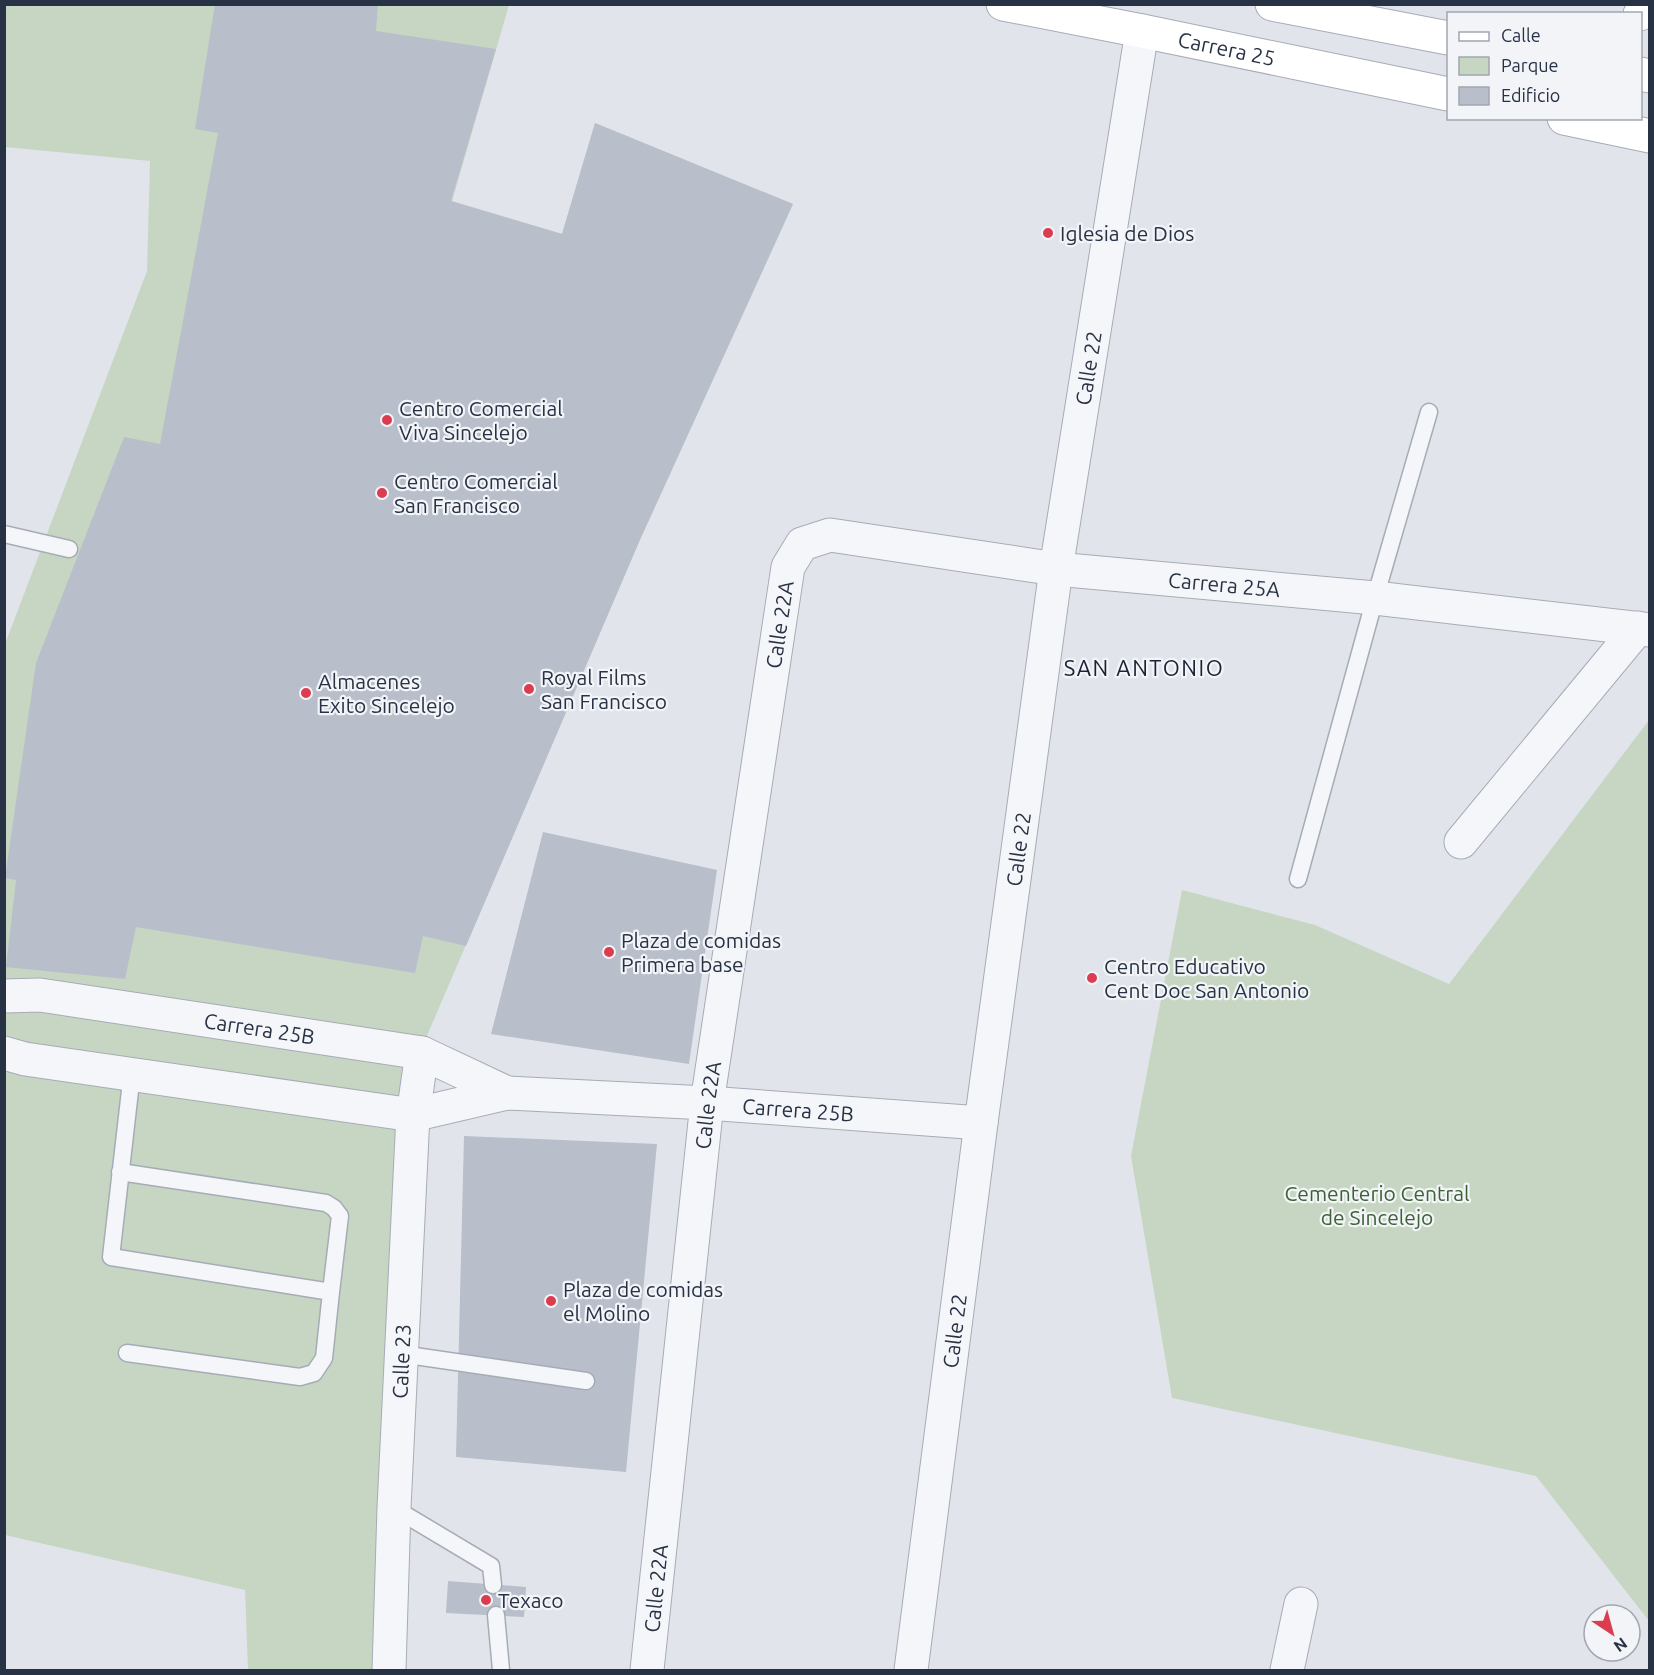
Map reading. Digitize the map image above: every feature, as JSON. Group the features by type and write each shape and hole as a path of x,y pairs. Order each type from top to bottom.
{"main road":[{"name":"Carrera 25","path":"1004,4 1447,94"},
{"path":"1272,4 1447,38"},
{"path":"1574,120 1650,136"}],"street":[{"name":"Calle 22","path":"911,1671 981,1123 1056,569 1142,31"},
{"name":"Carrera 25A","path":"802,544 830,535 1056,569 1375,598 1644,629"},
{"name":"Calle 22A","path":"646,1671 707,1103 788,567 802,544"},
{"path":"1461,842 1644,629"},
{"name":"Carrera 25B","path":"4,996 40,994 422,1053 507,1093"},
{"name":"Carrera 25B","path":"4,1053 25,1059 413,1115 507,1093 707,1103 981,1123"},
{"name":"Calle 23","path":"389,1671 394,1508 413,1115 422,1053"},
{"path":"1287,1671 1301,1604"}],"lane":[{"path":"1298,879 1429,412"},
{"path":"4,534 69,549"},
{"path":"132,1073 111,1257 331,1292"},
{"path":"120,1172 326,1203 340,1216 324,1359 314,1372 300,1377 127,1353"},
{"path":"401,1354 586,1381"},
{"path":"394,1508 491,1566 494,1585"},
{"path":"496,1615 501,1671"}],"green space":[{"path":"5,5 509,5 452,201 562,234 595,123 793,204 639,542 423,1045 389,1670 248,1670 245,1590 5,1535 5,644 147,271 150,161 5,147"},
{"name":"Cementerio Central de Sincelejo","path":"1649,720 1649,1621 1642,1612 1642,1603 1635,1603 1536,1476 1172,1398 1131,1156 1182,890 1315,925 1449,984"}],"building":[{"name":"Centro Comercial San Francisco","path":"215,4 378,4 376,31 496,49 451,201 562,234 595,123 793,204 639,542 466,946 423,936 415,973 136,927 125,979 6,967 16,880 5,878 36,663 124,437 160,444 218,133 195,129"},
{"name":"Plaza de comidas Primera base","path":"543,832 717,870 689,1064 491,1034"},
{"name":"Plaza de comidas el Molino","path":"464,1136 657,1144 626,1472 456,1457"},
{"name":"Texaco","path":"448,1581 526,1587 524,1617 446,1613"}],"place":[{"name":"Iglesia de Dios","path":"1048,233"},
{"name":"Centro Comercial Viva Sincelejo","path":"387,420"},
{"name":"Centro Comercial San Francisco","path":"382,493"},
{"name":"Royal Films San Francisco","path":"529,689"},
{"name":"Almacenes Exito Sincelejo","path":"306,693"},
{"name":"Plaza de comidas Primera base","path":"609,952"},
{"name":"Centro Educativo Cent Doc San Antonio","path":"1092,978"},
{"name":"Plaza de comidas el Molino","path":"551,1301"},
{"name":"Texaco","path":"486,1600"}],"district":[{"name":"SAN ANTONIO","path":"1144,667"}]}
